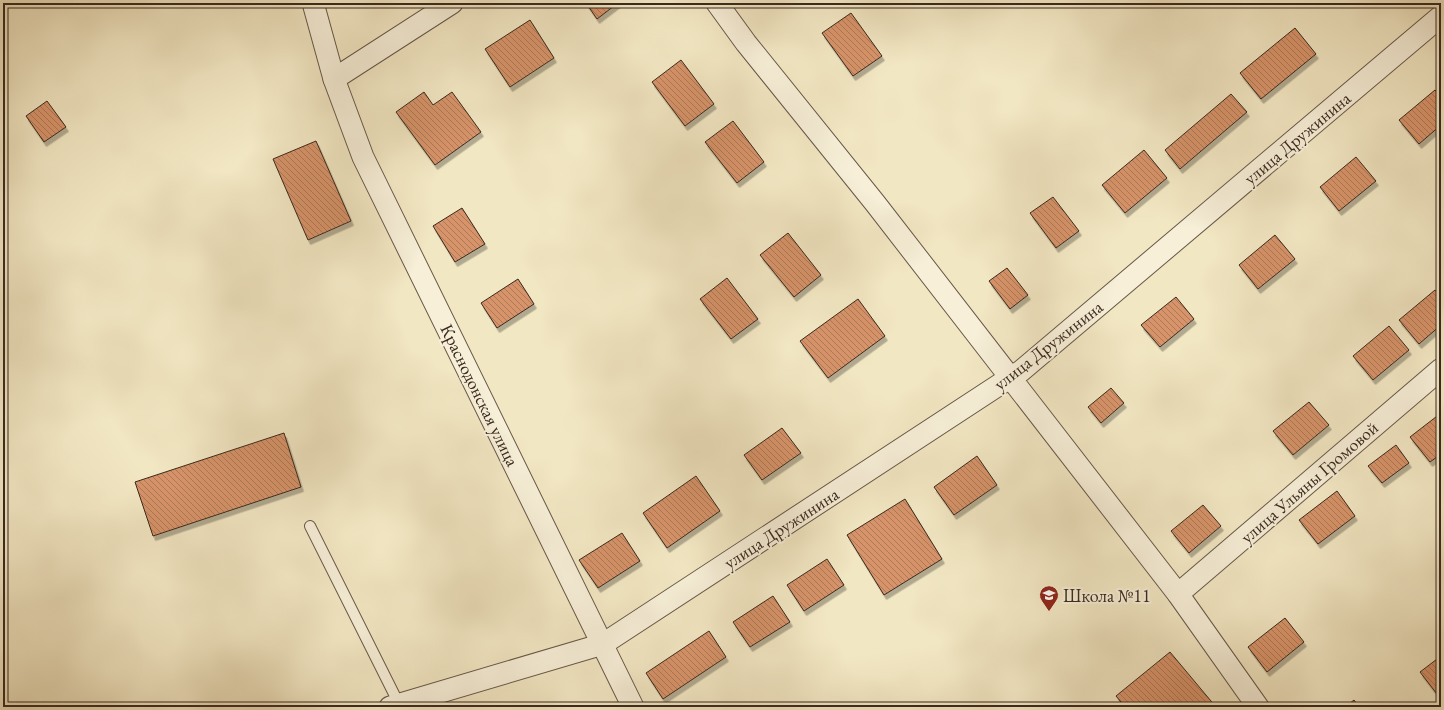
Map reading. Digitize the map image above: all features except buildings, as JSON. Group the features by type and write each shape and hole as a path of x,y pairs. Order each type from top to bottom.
{"street":[{"name":"Краснодонская улица","path":"313,3 334,79 363,158 633,707"},
{"path":"334,79 452,3"},
{"path":"717,3 746,43 875,203 1012,377 1178,594 1258,707"},
{"name":"улица Дружинина","path":"394,706 603,644 1012,377 1021,371 1441,16"},
{"name":"улица Ульяны Громовой","path":"1178,594 1441,369"}],"lane":[{"path":"310,526 394,706"}],"place":[{"name":"Школа №11","path":"1049,612"}]}
